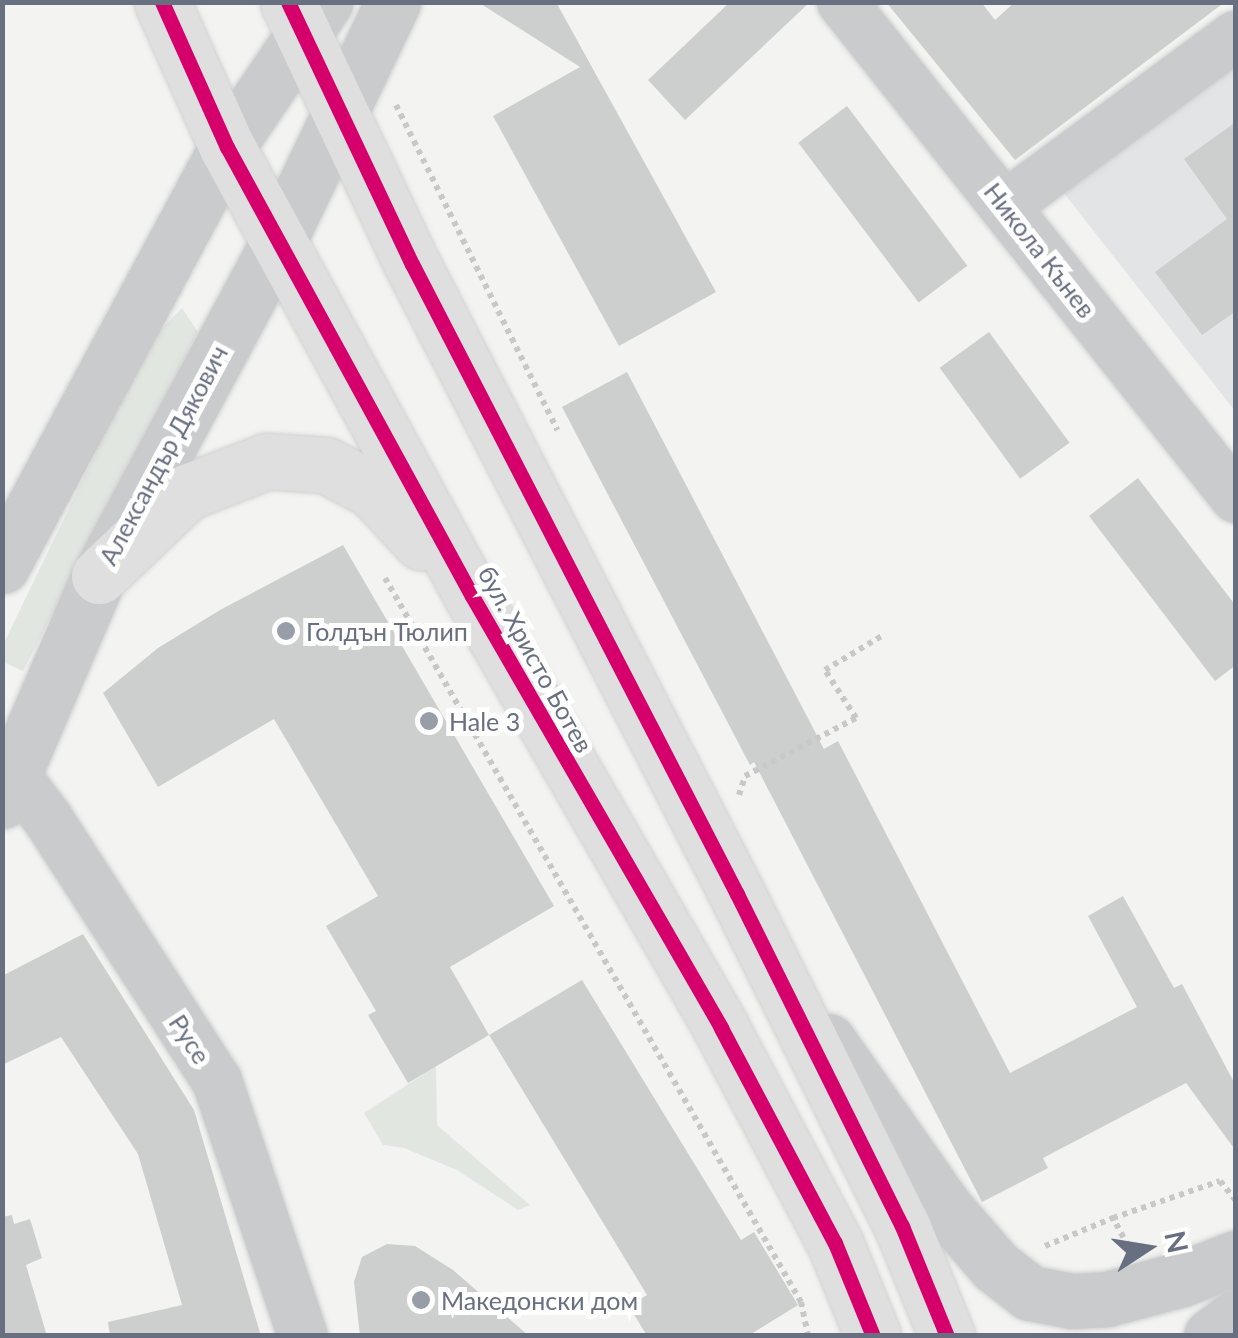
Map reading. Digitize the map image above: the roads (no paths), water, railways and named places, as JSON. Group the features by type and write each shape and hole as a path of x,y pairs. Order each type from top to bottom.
{"main road":[{"name":"бул. Христо Ботев","path":"162,2 227,147 472,596 730,1044 836,1243 874,1336"},
{"path":"305,15 338,116 765,951 902,1226 947,1336"},
{"path":"99,576 187,492 267,460 299,460 326,465 372,490 472,596"}],"street":[{"name":"Александър Дякович","path":"7,777 99,576 279,240 392,2"},
{"name":"Никола Кънев","path":"842,2 1236,498"},
{"path":"2,566 227,147 305,15"},
{"path":"1006,206 1236,36"},
{"name":"Русе","path":"7,777 216,1081 304,1336"},
{"path":"765,951 945,1208 1013,1279 1072,1300 1107,1300 1182,1279 1236,1258"},
{"path":"1211,1336 1236,1316"}],"place":[{"name":"Голдън Тюлип","path":"286,631"},
{"name":"Hale 3","path":"429,721"},
{"name":"Македонски дом","path":"421,1300"}]}
